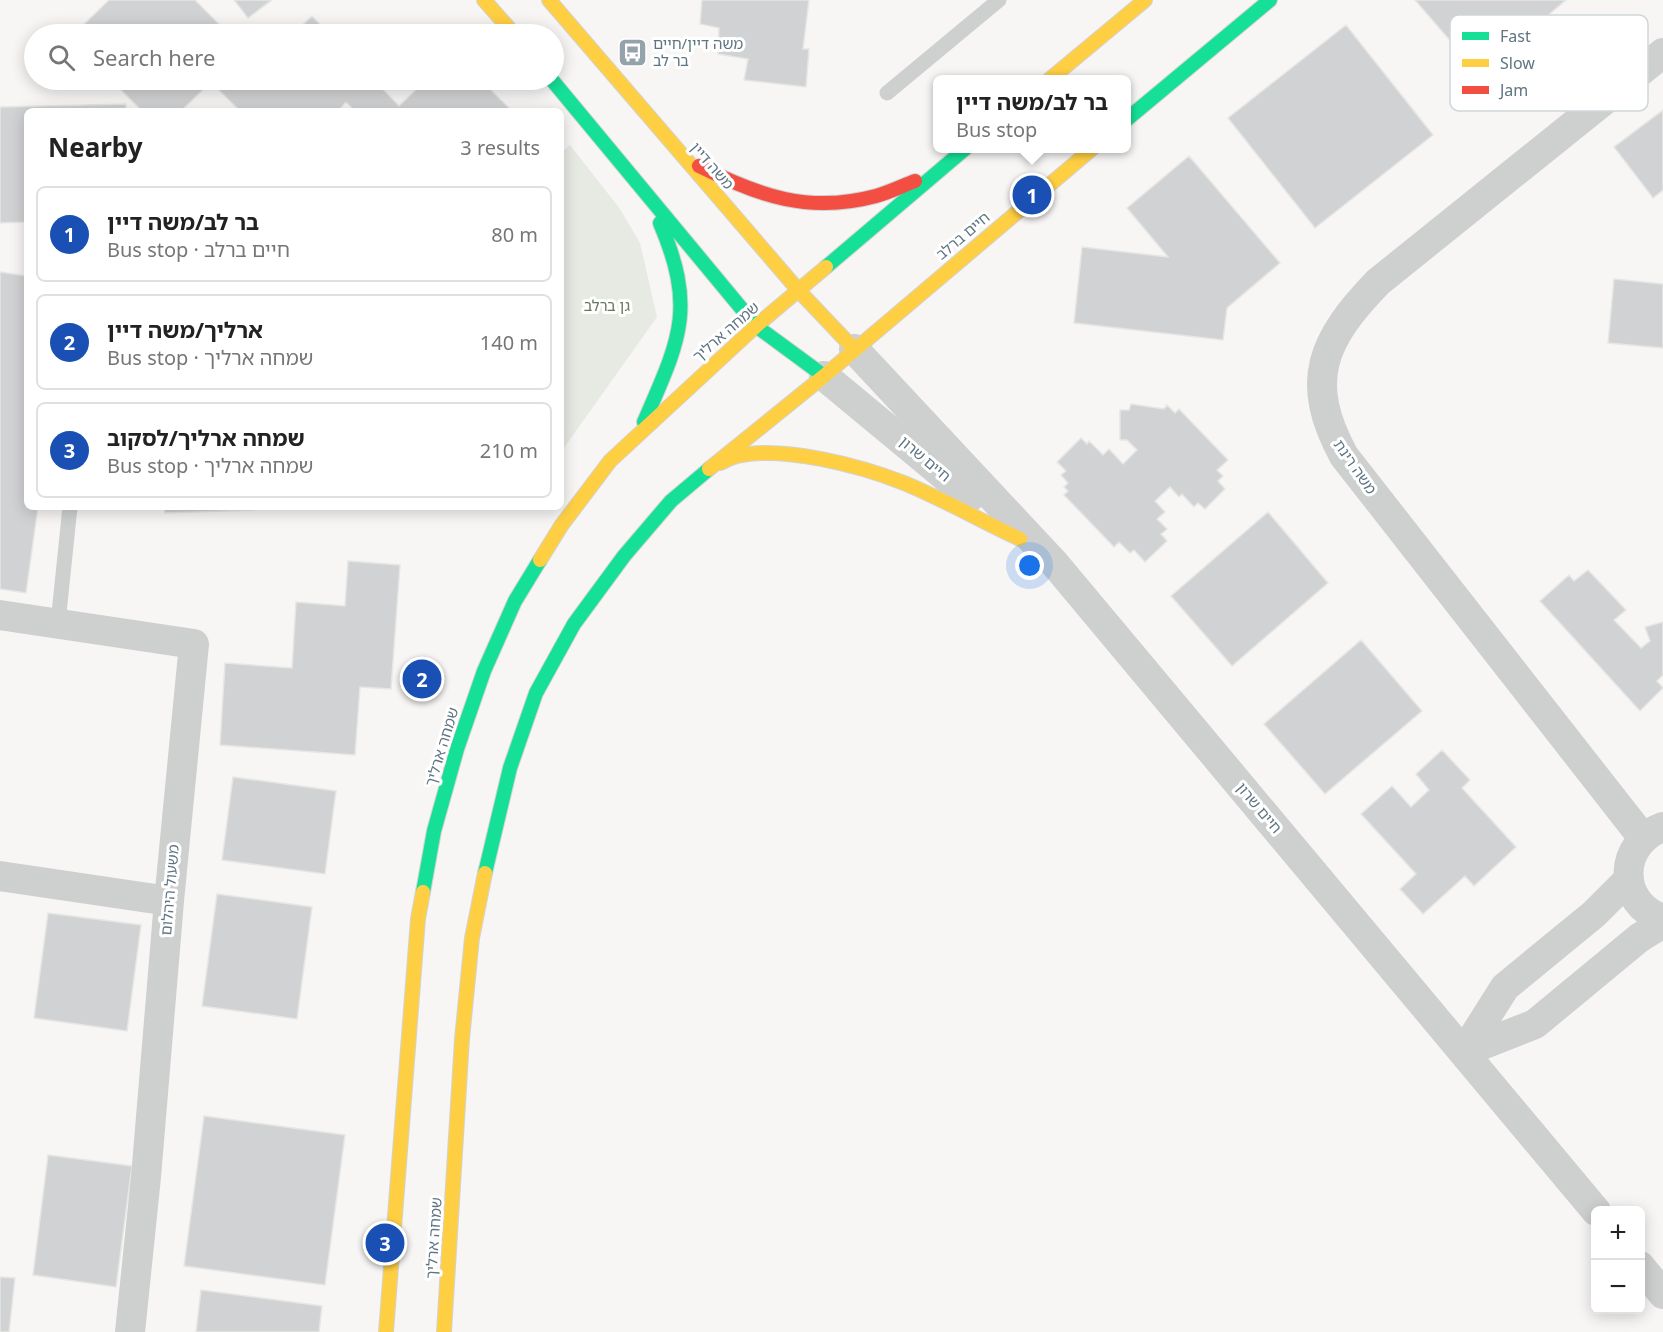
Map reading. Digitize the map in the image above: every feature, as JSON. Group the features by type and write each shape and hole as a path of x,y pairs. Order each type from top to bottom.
{"street":[{"path":"484,0 505,24"},
{"name":"משה דיין","path":"549,0 799,291 854,349"},
{"path":"1055,75 1145,0"},
{"path":"1131,116 1270,0"},
{"name":"משה רינת","path":"1648,65 1663,53"},
{"path":"560,90 756,327 824,376"},
{"name":"משה רינת","path":"1591,111 1378,282 1347,317 1336,334 1325,362 1322,392 1324,412 1332,434 1344,456 1653,833"},
{"path":"799,291 960,153"},
{"name":"חיים ברלב","path":"854,349 1087,153"},
{"path":"683,158 743,188 784,202 819,205 833,205 873,197 937,173"},
{"path":"639,434 674,345 682,307 673,252 644,189"},
{"name":"שמחה ארליך","path":"386,1332 418,920 434,831 457,749 484,671 515,601 561,525 570,498 756,327 799,291"},
{"name":"שמחה ארליך","path":"444,1332 462,1039 471,938 510,768 536,693 574,624 624,556 671,501 854,349"},
{"name":"חיים שרון","path":"854,349 1055,564 1592,1206"},
{"name":"חיים שרון","path":"824,376 1020,539 1055,564"},
{"path":"671,501 728,457 765,454 793,455 839,464 900,481 1020,539"},
{"name":"משעול היהלום","path":"0,615 194,644 130,1332"},
{"path":"1464,1052 1535,1024 1639,938 1663,921 1642,906 1633,894 1629,879 1631,857 1653,833"},
{"path":"0,876 169,901"},
{"path":"1464,1052 1505,987 1594,914 1629,879"},
{"path":"1645,1271 1663,1294"}],"lane":[{"path":"887,93 999,0"},
{"path":"58,623 70,510"}],"green space":[{"name":"גן ברלב","path":"570,145 620,209 640,243 657,317 564,448 564,150"}],"building":[{"path":"109,0 195,0 219,24 84,24"},
{"path":"234,0 272,0 248,18"},
{"path":"702,0 809,0 803,49 809,49 806,87 744,80 748,59 718,54 719,28 700,24"},
{"path":"1415,0 1566,0 1548,15 1450,15 1450,40"},
{"path":"312,16 320,24 304,24"},
{"path":"1346,25 1433,135 1315,228 1228,118"},
{"path":"121,90 203,90 184,108 139,108"},
{"path":"219,90 384,90 399,106 416,90 491,90 509,108 352,108 346,102 341,108 237,108"},
{"path":"126,104 126,108 24,108 24,222 0,223 0,107"},
{"path":"1663,110 1663,190 1653,198 1614,147"},
{"path":"1189,156 1280,263 1227,308 1223,340 1074,323 1082,247 1168,257 1127,208"},
{"path":"0,272 24,276 24,510 38,510 26,593 0,589"},
{"path":"1614,279 1663,284 1663,348 1608,343"},
{"path":"1131,404 1164,409 1167,405 1175,413 1179,409 1228,460 1217,470 1223,476 1218,481 1225,489 1205,509 1198,503 1194,507 1182,494 1179,497 1170,487 1155,501 1165,512 1157,519 1167,529 1161,534 1167,541 1145,562 1134,550 1130,553 1119,542 1114,547 1064,495 1068,491 1064,487 1068,483 1061,475 1066,471 1057,462 1081,438 1087,444 1089,441 1103,455 1109,449 1123,464 1137,450 1127,440 1120,440 1120,410 1129,410"},
{"path":"164,510 254,510 165,513"},
{"path":"1268,512 1328,583 1232,666 1171,596"},
{"path":"348,561 400,565 391,689 360,687 355,755 220,745 225,663 292,668 296,602 345,606"},
{"path":"1588,570 1626,610 1614,620 1641,648 1650,641 1645,627 1663,622 1663,675 1657,681 1663,688 1640,711 1540,601 1569,575 1574,581"},
{"path":"1361,640 1422,711 1325,794 1264,724"},
{"path":"1442,750 1470,780 1462,788 1516,847 1474,886 1465,876 1423,914 1400,889 1416,874 1361,814 1392,786 1411,807 1429,790 1416,774"},
{"path":"233,777 336,791 325,874 222,860"},
{"path":"217,894 312,907 297,1019 202,1006"},
{"path":"48,913 141,925 127,1031 34,1018"},
{"path":"204,1116 345,1135 325,1285 184,1266"},
{"path":"48,1155 132,1166 116,1287 33,1275"},
{"path":"0,1277 15,1278 9,1332 0,1332"},
{"path":"201,1290 322,1306 319,1332 196,1332"}],"traffic: fast":[{"path":"1131,116 1270,0"},
{"path":"560,90 756,326 824,376"},
{"path":"826,267 960,153"},
{"path":"644,422 666,369 679,325 678,279 660,223"},
{"path":"485,873 510,768 536,693 574,624 624,556 671,501 709,469"},
{"path":"423,892 434,831 457,749 484,671 515,601 540,560"}],"traffic: slow":[{"path":"484,0 505,24"},
{"path":"549,0 799,291 854,349"},
{"path":"1055,75 1145,0"},
{"path":"709,469 824,376 1087,153"},
{"path":"540,560 561,526 610,461 756,326 826,267"},
{"path":"720,463 737,456 776,453 844,464 904,483 1020,539"},
{"path":"444,1332 462,1039 472,938 485,873"},
{"path":"386,1332 418,919 423,892"}],"traffic: jam":[{"path":"699,166 743,186 785,199 806,202 852,201 881,194 915,181"}],"place":[{"name":"משה דיין/חיים בר לב","path":"632,53"},
{"name":"בר לב/משה דיין","path":"1032,195"},
{"name":"ארליך/משה דיין","path":"422,679"},
{"name":"שמחה ארליך/לסקוב","path":"385,1243"}]}
